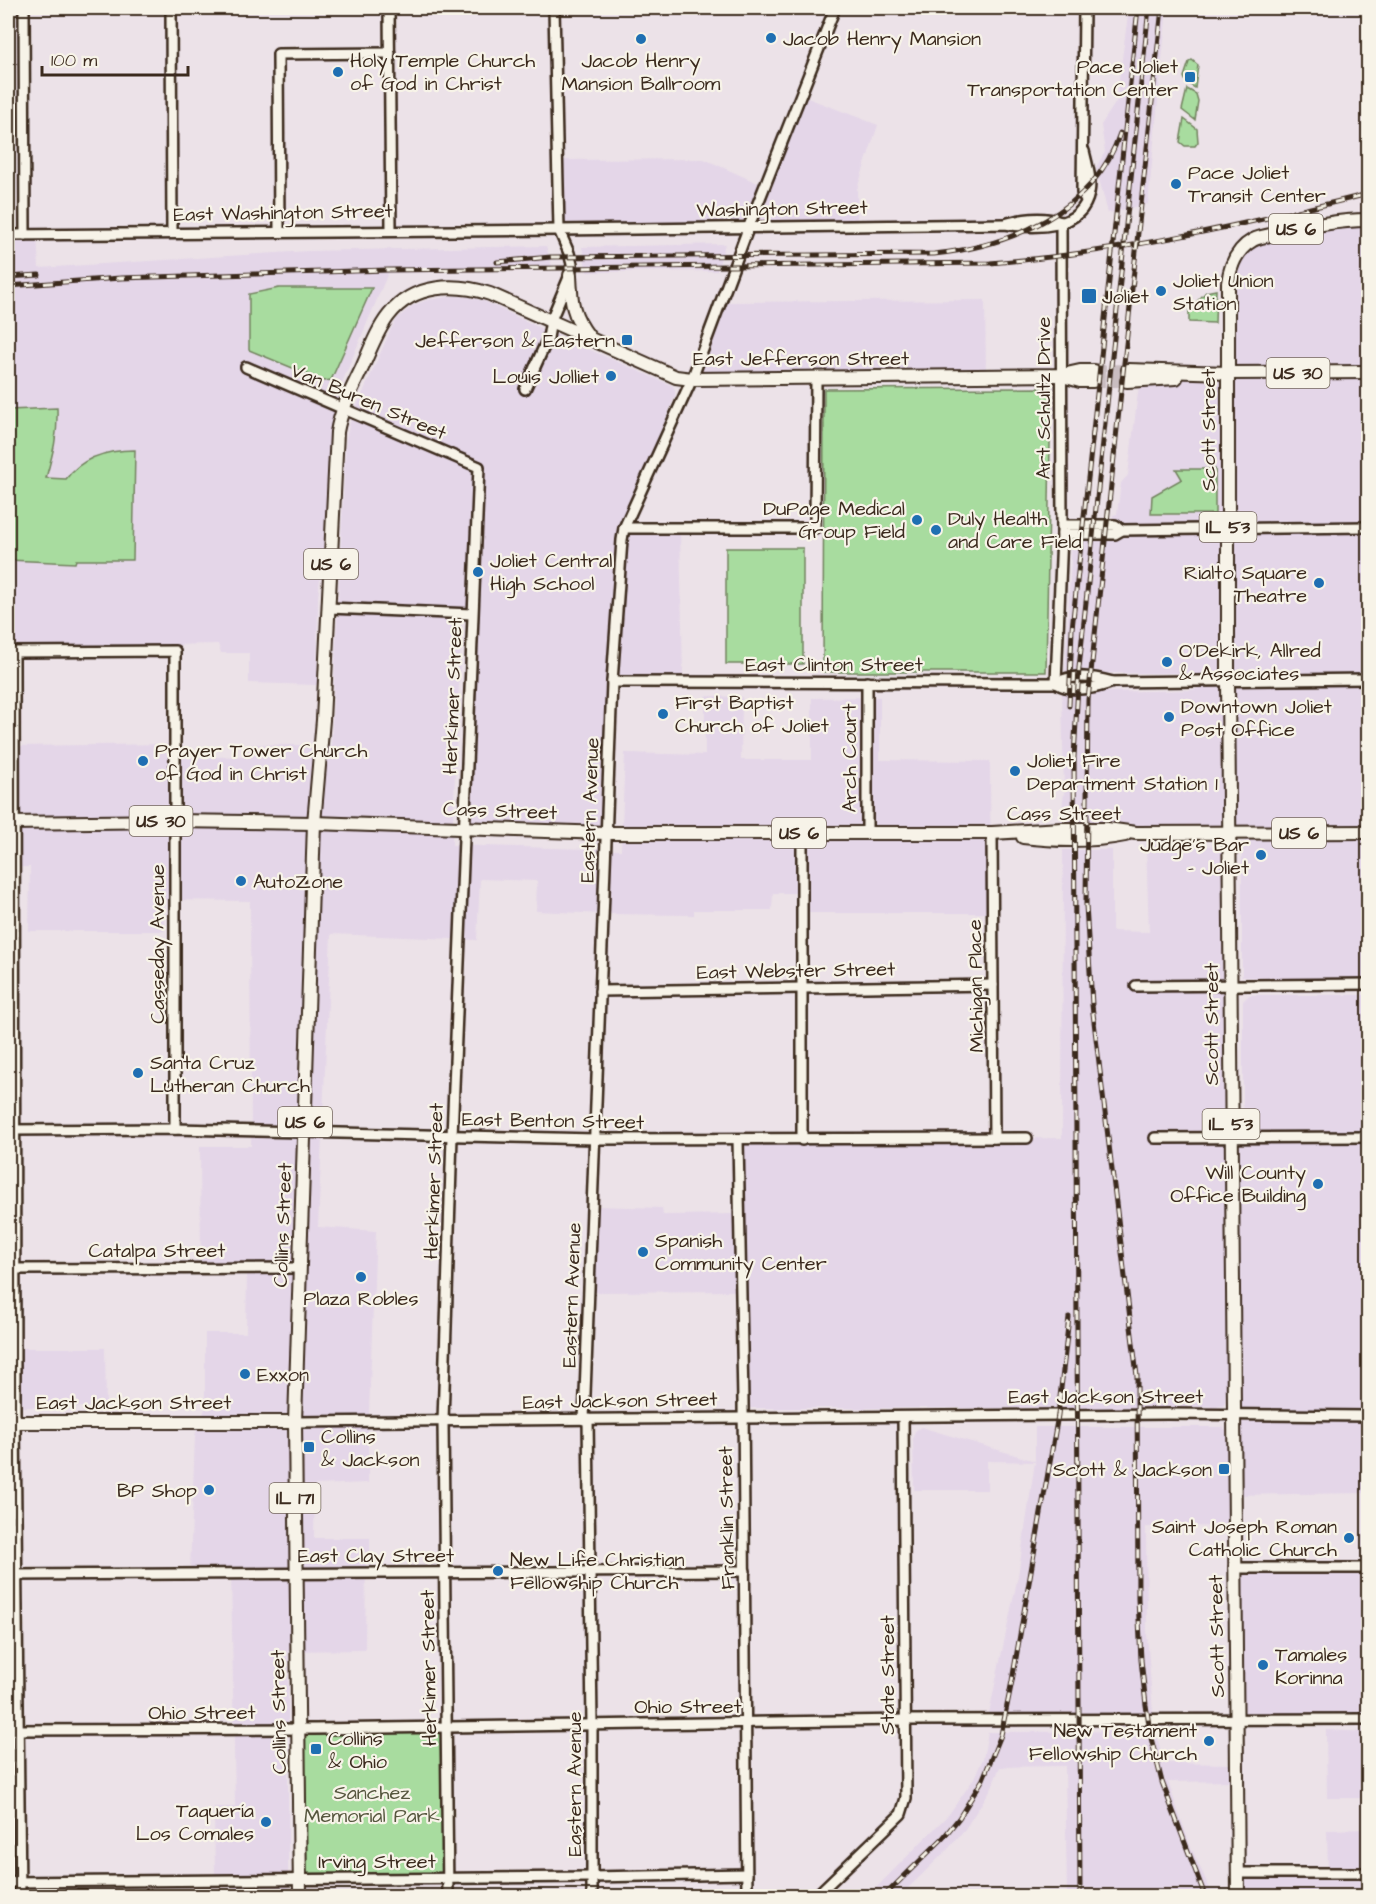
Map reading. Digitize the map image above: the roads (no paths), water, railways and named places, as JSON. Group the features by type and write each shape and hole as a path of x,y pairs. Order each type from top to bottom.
{"main road":[{"name":"Scott Street","path":"1238,1896 1228,680 1229,270 1241,249 1258,238 1346,220 1368,220"},
{"path":"570,275 575,317 590,338"},
{"name":"East Jefferson Street","path":"388,315 412,295 430,289 450,287 483,292 676,377 692,379 1062,375 1080,381 1094,376"},
{"name":"Collins Street","path":"300,1896 295,1422 314,823 323,720 337,432 343,410 388,315"},
{"name":"US 30","path":"1228,373 1368,372"},
{"path":"1128,376 1228,373"},
{"name":"Cass Street","path":"11,823 175,821 314,823 606,833 992,833 1093,829 1137,833 1368,832"},
{"name":"East Jackson Street","path":"11,1422 295,1422"}],"street":[{"path":"24,8 24,234"},
{"path":"171,8 172,233"},
{"path":"389,8 391,230"},
{"path":"525,389 548,338 551,320 570,275 572,264 559,230 554,8"},
{"name":"Eastern Avenue","path":"592,1896 592,1724 586,1420 612,682 622,540 624,528 692,379 749,226 835,8"},
{"path":"1061,222 1077,215 1082,210 1089,193 1089,175 1084,151 1084,8"},
{"path":"279,232 278,54 390,53"},
{"name":"Washington Street","path":"559,230 1005,224 1023,219 1041,218 1061,222"},
{"name":"Art Schultz Drive","path":"1056,682 1062,530 1061,222"},
{"name":"East Washington Street","path":"8,235 559,230"},
{"name":"Van Buren Street","path":"246,367 479,467"},
{"path":"624,528 815,528 816,378"},
{"name":"Herkimer Street","path":"448,1896 443,1421 479,467"},
{"path":"1062,530 1115,525 1122,530 1368,527"},
{"path":"329,608 472,614"},
{"name":"Casseday Avenue","path":"11,823 14,652 175,651 175,1129"},
{"name":"East Clinton Street","path":"612,682 1056,682 1064,688 1097,688 1113,682 1368,679"},
{"name":"Arch Court","path":"867,682 867,833"},
{"path":"11,823 11,1130 15,1269 11,1422 12,1574 18,1730 20,1896"},
{"path":"802,833 802,1140"},
{"name":"Michigan Place","path":"992,833 994,1138"},
{"path":"1136,986 1368,984"},
{"name":"East Webster Street","path":"600,991 993,985"},
{"name":"East Benton Street","path":"11,1130 175,1129 595,1139 1027,1138"},
{"path":"1155,1138 1368,1137"},
{"name":"Franklin Street","path":"738,1139 745,1571 747,1896"},
{"name":"Catalpa Street","path":"15,1269 300,1268"},
{"name":"East Jackson Street","path":"295,1422 1368,1416"},
{"name":"State Street","path":"816,1896 901,1814 906,1798 904,1720 906,1552 903,1417"},
{"path":"1234,1568 1368,1568"},
{"name":"East Clay Street","path":"12,1574 745,1571"},
{"name":"Ohio Street","path":"8,1730 298,1729 904,1720 1368,1719"},
{"path":"1238,1873 1368,1873"},
{"name":"Irving Street","path":"8,1882 747,1874"}],"tunnel":[{"path":"1094,371 1128,370"},
{"path":"1093,381 1127,381"}],"railway":[{"path":"1069,706 1072,629 1138,8"},
{"path":"1080,1896 1074,757 1079,668 1149,8"},
{"path":"1162,8 1088,700 1086,905 1092,1005 1137,1376 1138,1599 1146,1705 1151,1738 1162,1782 1205,1896"},
{"path":"497,262 551,257 934,254 963,250 1019,233 1046,220 1070,204 1091,184 1108,161 1120,133"},
{"path":"8,286 121,278 388,270 990,263 1133,245 1368,194"},
{"path":"8,277 39,275"},
{"path":"884,1896 943,1838 959,1818 983,1779 1001,1735 1058,1415 1069,1317"}],"place":[{"name":"Jacob Henry Mansion","path":"771,38"},
{"name":"Jacob Henry Mansion Ballroom","path":"641,39"},
{"name":"Holy Temple Church of God in Christ","path":"338,72"},
{"name":"Pace Joliet Transportation Center","path":"1190,77"},
{"name":"Pace Joliet Transit Center","path":"1176,184"},
{"name":"Joliet Union Station","path":"1161,291"},
{"name":"Joliet","path":"1089,296"},
{"name":"Jefferson & Eastern","path":"627,340"},
{"name":"Louis Jolliet","path":"611,376"},
{"name":"DuPage Medical Group Field","path":"917,520"},
{"name":"Duly Health and Care Field","path":"936,530"},
{"name":"Joliet Central High School","path":"478,572"},
{"name":"Rialto Square Theatre","path":"1319,583"},
{"name":"O'Dekirk, Allred & Associates","path":"1167,662"},
{"name":"First Baptist Church of Joliet","path":"663,714"},
{"name":"Downtown Joliet Post Office","path":"1169,717"},
{"name":"Prayer Tower Church of God in Christ","path":"143,761"},
{"name":"Joliet Fire Department Station 1","path":"1015,771"},
{"name":"Judge's Bar - Joliet","path":"1261,855"},
{"name":"AutoZone","path":"241,881"},
{"name":"Santa Cruz Lutheran Church","path":"138,1073"},
{"name":"Will County Office Building","path":"1318,1184"},
{"name":"Spanish Community Center","path":"643,1252"},
{"name":"Plaza Robles","path":"361,1277"},
{"name":"Exxon","path":"245,1374"},
{"name":"Collins & Jackson","path":"309,1447"},
{"name":"Scott & Jackson","path":"1224,1469"},
{"name":"BP Shop","path":"209,1490"},
{"name":"Saint Joseph Roman Catholic Church","path":"1349,1538"},
{"name":"New Life Christian Fellowship Church","path":"498,1571"},
{"name":"Tamales Korinna","path":"1263,1665"},
{"name":"New Testament Fellowship Church","path":"1209,1741"},
{"name":"Collins & Ohio","path":"316,1749"},
{"name":"Taquería Los Comales","path":"266,1822"}],"park label":[{"name":"Sanchez Memorial Park","path":"372,1804"}]}
